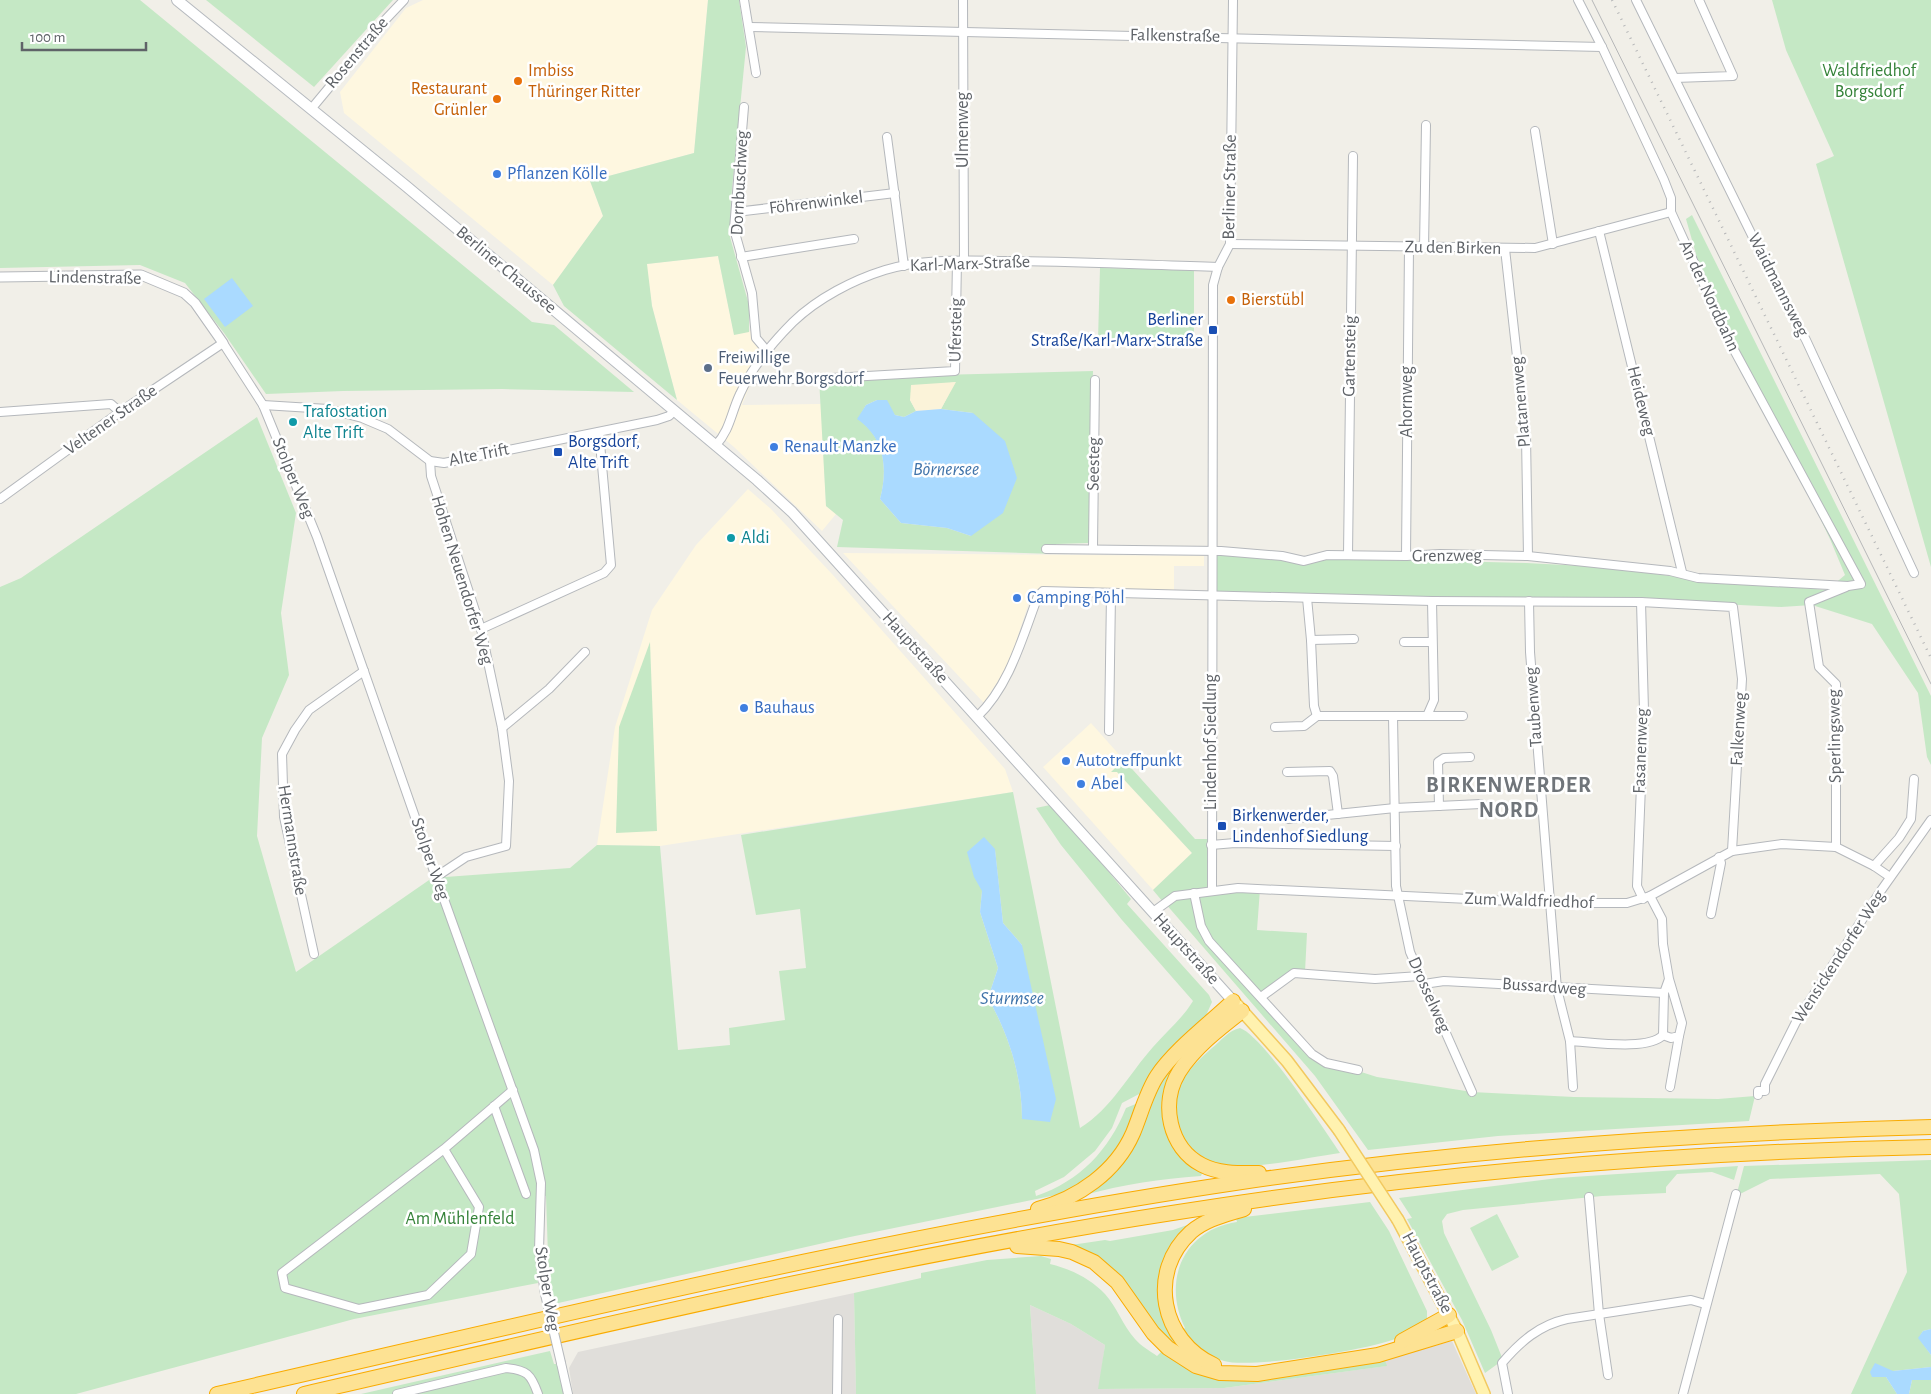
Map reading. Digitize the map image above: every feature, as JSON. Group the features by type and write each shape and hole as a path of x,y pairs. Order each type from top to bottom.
{"highway":[{"path":"1237,1006 1178,1073 1170,1092 1168,1104 1172,1127 1186,1152 1196,1161 1210,1168 1226,1172 1300,1174"},
{"path":"972,1228 1042,1208 1080,1191 1107,1172 1126,1147 1151,1086 1162,1068 1237,1006"},
{"path":"217,1394 718,1280 972,1228 1101,1204 1300,1174 1455,1156 1772,1132 1931,1127"},
{"path":"304,1394 675,1310 966,1249 1173,1212 1290,1196 1490,1173 1638,1160 1816,1150 1931,1147"},
{"path":"1290,1196 1210,1220 1192,1232 1172,1258 1165,1287 1168,1315 1183,1342 1199,1357 1218,1366 1242,1370 1349,1354 1398,1343 1449,1315"},
{"path":"966,1249 1044,1247 1083,1256 1104,1269 1118,1282 1153,1333 1168,1348 1191,1364 1220,1373 1251,1374 1378,1355 1457,1331"}],"main road":[{"name":"Berliner Chaussee","path":"177,0 312,108 716,445 792,512 826,549"},
{"name":"Hauptstraße","path":"826,549 1292,1067 1340,1130 1398,1220 1457,1331 1484,1394"}],"street":[{"name":"Rosenstraße","path":"312,108 404,0"},
{"path":"744,0 756,73"},
{"name":"Ulmenweg","path":"960,261 962,0"},
{"name":"Berliner Straße","path":"1212,551 1213,285 1218,267 1230,244 1233,0"},
{"name":"An der Nordbahn","path":"1578,0 1664,180 1670,198 1671,212 1733,348 1861,584"},
{"name":"Waidmannsweg","path":"1636,0 1777,286 1806,340 1914,573"},
{"path":"1675,78 1733,76 1699,0"},
{"name":"Falkenstraße","path":"749,27 1602,47"},
{"name":"Dornbuschweg","path":"744,107 734,229 752,293 756,338 766,351"},
{"path":"1424,248 1426,125"},
{"path":"1535,131 1553,244"},
{"path":"887,137 904,266"},
{"name":"Gartensteig","path":"1348,555 1353,156"},
{"name":"Föhrenwinkel","path":"736,212 895,193"},
{"name":"Zu den Birken","path":"1230,244 1409,248 1535,248 1671,212"},
{"name":"Heideweg","path":"1599,231 1682,572"},
{"name":"Dornbuschweg","path":"741,257 854,240"},
{"name":"Ahornweg","path":"1406,556 1409,248"},
{"name":"Platanenweg","path":"1505,249 1526,437 1528,556"},
{"name":"Karl-Marx-Straße","path":"716,445 727,431 738,396 748,378 766,351 794,321 824,298 864,278 886,270 904,266 960,261 1218,267"},
{"name":"Ufersteig","path":"748,378 760,380 832,378 955,371 960,261"},
{"name":"Lindenstraße","path":"0,277 141,275 184,293 195,303 223,343"},
{"name":"Stolper Weg","path":"223,343 264,405 317,537 534,1150 540,1174 539,1250 545,1294 568,1394"},
{"name":"Veltener Straße","path":"0,499 120,412 223,343"},
{"name":"Seesteg","path":"1092,548 1095,380"},
{"path":"0,412 111,404 120,412"},
{"name":"Alte Trift","path":"264,405 328,409 362,418 388,429 430,462 444,463 665,418 674,410"},
{"path":"481,629 604,573 611,565 599,432"},
{"name":"Hohen Neuendorfer Weg","path":"430,462 431,476 481,629 502,728 509,782 506,846 466,858 436,877"},
{"name":"Grenzweg","path":"1046,549 1092,548 1212,551 1282,556 1304,561 1327,555 1406,556 1440,554 1528,556 1682,572 1698,578 1848,586 1861,584"},
{"name":"Lindenhof Siedlung","path":"1212,551 1212,890"},
{"name":"Grenzweg","path":"1809,602 1848,586"},
{"path":"977,717 988,706 1016,657 1038,596 1043,591 1432,601 1641,602"},
{"path":"1109,731 1111,594"},
{"path":"1307,598 1314,706 1317,716"},
{"path":"1427,716 1434,700 1432,601"},
{"name":"Taubenweg","path":"1529,601 1530,661 1556,989 1570,1041 1573,1087"},
{"name":"Falkenweg","path":"1641,602 1733,607 1742,679 1732,851"},
{"name":"Fasanenweg","path":"1641,602 1644,710 1637,886 1662,919 1662,944 1669,979 1682,1023 1670,1087"},
{"name":"Sperlingsweg","path":"1809,602 1819,667 1836,684 1836,847"},
{"path":"1311,640 1354,640"},
{"path":"1404,642 1432,642"},
{"path":"502,728 549,688 585,652"},
{"name":"Hermannstraße","path":"314,954 284,816 282,754 294,730 309,710 364,671"},
{"path":"1275,727 1304,726 1317,716 1463,716"},
{"name":"Drosselweg","path":"1393,716 1397,895 1400,900 1406,940 1472,1092"},
{"path":"1439,806 1438,762 1444,758 1470,757"},
{"path":"1287,772 1330,771 1333,776 1338,814"},
{"path":"1874,866 1899,838 1911,819 1914,779"},
{"path":"1288,819 1395,808 1481,804"},
{"name":"Wensickendorfer Weg","path":"1758,1095 1758,1091 1765,1091 1765,1084 1796,1022 1890,877 1931,820"},
{"path":"1211,845 1235,843 1396,846"},
{"name":"Zum Waldfriedhof","path":"1153,912 1170,898 1212,890 1265,888 1602,904 1647,898 1732,851 1782,844 1836,847 1874,866 1890,877"},
{"path":"1711,914 1721,863 1719,858"},
{"name":"Hauptstraße","path":"1194,893 1198,919 1205,936 1317,1058 1330,1065 1358,1070"},
{"name":"Bussardweg","path":"1261,997 1294,973 1556,989 1664,993"},
{"path":"1570,1041 1640,1044 1658,1040 1663,1035 1664,993 1669,979"},
{"path":"1663,1035 1671,1038 1679,1036"},
{"path":"444,1149 479,1207 471,1254 428,1295 359,1309 285,1288 282,1273 444,1149 513,1090"},
{"path":"494,1106 526,1194"},
{"path":"1683,1394 1705,1304 1736,1194"},
{"path":"1589,1197 1599,1314 1608,1375"},
{"path":"1508,1394 1502,1363 1531,1335 1552,1323 1691,1300 1705,1304"},
{"path":"836,1394 838,1319"},
{"path":"397,1394 506,1368 523,1371 530,1375 538,1394"}],"shaded area":[{"path":"423,0 708,0 694,153 590,181 603,216 553,285 344,113 340,92 406,8"},
{"path":"718,256 734,334 758,330 759,371 750,385 742,405 821,404 826,506 836,514 822,531 734,447 677,400 652,306 646,264"},
{"path":"748,489 771,509 832,574 1005,769 1013,792 660,846 597,845 615,727 652,610 696,545"},
{"path":"843,553 1204,556 1204,566 1174,566 1174,592 1033,590 1013,651 1003,673 984,703"},
{"path":"1091,723 1124,760 1112,771 1117,772 1192,853 1153,890 1043,767"},
{"path":"854,1293 856,1394 573,1394 569,1368 578,1352"},
{"path":"1030,1305 1071,1324 1105,1345 1099,1389 1224,1388 1386,1366 1385,1360 1452,1341 1476,1394 1036,1394"}],"green space":[{"path":"0,0 140,0 532,322 554,325 634,392 502,389 266,394 224,333 185,283 140,265 0,268"},
{"path":"206,0 393,0 314,87"},
{"path":"708,0 739,0 746,47 731,199 730,237 749,305 749,332 734,335 718,256 647,264 652,306 677,400 564,306 553,285 603,216 590,181 694,153"},
{"name":"Waldfriedhof Borgsdorf","path":"1772,0 1931,0 1931,567 1816,164 1834,156 1786,50"},
{"path":"1692,215 1931,696 1931,765 1927,757 1918,693 1872,624 1812,605 1781,607 1680,602 1213,593 1212,555 1526,563 1603,567 1693,579 1827,590 1845,575 1830,539 1700,268 1686,219"},
{"path":"1100,268 1194,270 1194,332 1190,333 1189,342 1098,340"},
{"path":"1093,371 1089,543 1056,544 1056,554 837,547 843,520 826,506 819,378","holes":["955,382 941,409 973,413 971,536 947,528 901,523 880,499 884,477 882,455 874,435 858,419 866,405 877,400 895,415 904,417 916,411 910,400 944,384"]},
{"name":"Am Mühlenfeld","path":"257,417 296,513 281,613 289,675 262,738 257,836 296,972 432,878 570,868 597,845 660,846 678,1050 730,1045 729,1028 785,1020 779,971 806,968 800,909 756,915 741,835 1013,792 1080,1128 1110,1101 1144,1057 1193,1001 1122,920 1061,845 1036,808 1050,805 1076,832 1131,899 1127,904 1209,995 1212,1002 1204,1020 1143,1092 1122,1103 1112,1128 1095,1151 1064,1177 1035,1191 1036,1196 1052,1190 1079,1173 1102,1150 1126,1108 1138,1103 1118,1148 1100,1169 1076,1186 1056,1195 850,1237 554,1304 549,1285 546,1196 537,1196 535,1254 538,1283 354,1319 76,1394 0,1394 0,587 21,578","holes":["995,850 1003,923 1022,945 1022,1119 1020,1087 1013,1056 1002,1026 988,998 998,968 980,912 982,891"]},
{"path":"650,642 657,831 616,833 619,727"},
{"path":"1124,760 1195,839 1210,839 1211,890 1163,902 1153,890 1192,853 1117,772 1111,772"},
{"path":"1260,889 1257,930 1307,933 1305,972 1296,972 1261,996 1210,941 1195,894"},
{"path":"1193,894 1199,927 1311,1054 1377,1077 1472,1092 1574,1097 1718,1099 1755,1096 1749,1121 1498,1136 1368,1150 1315,1076 1165,903"},
{"path":"1240,1028 1250,1035 1278,1065 1340,1153 1260,1165 1229,1166 1206,1159 1195,1152 1187,1142 1177,1120 1176,1107 1182,1082 1204,1056 1229,1033"},
{"path":"1183,1055 1166,1084 1163,1093 1162,1109 1172,1131 1203,1171 1201,1176 1142,1183 1084,1195 1123,1162 1129,1154 1157,1089 1168,1072"},
{"path":"1931,1160 1931,1329 1923,1331 1919,1338 1931,1355 1931,1367 1893,1371 1886,1377 1897,1394 1851,1394 1907,1272 1899,1194 1880,1174 1770,1179 1740,1194 1737,1193 1744,1166"},
{"path":"1738,1166 1734,1180 1712,1172 1677,1174 1666,1187 1666,1193 1602,1196 1463,1210 1447,1214 1442,1221 1444,1233 1491,1330 1503,1360 1485,1373 1462,1320 1407,1219 1412,1218 1399,1198 1558,1178"},
{"path":"1370,1202 1389,1231 1427,1311 1427,1320 1410,1332 1370,1346 1343,1351 1286,1360 1238,1363 1224,1361 1206,1353 1181,1331 1185,1328 1178,1310 1177,1276 1182,1260 1203,1235 1218,1227 1237,1222 1236,1218"},
{"path":"1497,1214 1519,1257 1492,1271 1470,1228"},
{"path":"1193,1223 1160,1303 1167,1330 1183,1352 1162,1333 1132,1291 1113,1269 1098,1258 1071,1245 1105,1240 1110,1241 1173,1230"},
{"path":"1041,1256 1051,1259 1050,1264 1079,1275 1099,1288 1109,1299 1137,1342 1157,1356 1162,1351 1195,1371 1385,1360 1387,1366 1224,1388 1098,1389 1105,1345 1071,1324 1030,1305 1036,1394 856,1394 854,1293 921,1278 921,1273 987,1260"},
{"path":"550,1351 554,1364 558,1364 565,1394 361,1394"},
{"path":"1912,1380 1931,1380 1931,1394 1909,1394"}],"sand":[{"path":"956,382 941,409 916,411 910,400 911,385"}],"water":[{"path":"232,278 253,306 225,327 204,299"},
{"name":"Börnersee","path":"877,400 887,400 895,415 904,417 916,411 941,409 973,413 1005,441 1017,478 1003,513 971,536 947,528 901,523 880,499 884,466 879,445 874,435 857,419 866,405"},
{"name":"Sturmsee","path":"984,837 995,849 1003,923 1022,945 1056,1099 1050,1122 1022,1119 1020,1087 1013,1056 1002,1026 988,998 998,968 980,912 982,891 974,877 967,852"},
{"path":"1931,1329 1931,1355 1918,1338 1923,1331"},
{"path":"1875,1363 1893,1371 1931,1367 1931,1380 1912,1380 1909,1394 1897,1394 1886,1377 1872,1377 1870,1372"}],"tram line":[{"path":"1592,0 1931,684"}],"railway":[{"path":"1612,0 1931,658"}],"place":[{"name":"Imbiss Thüringer Ritter","path":"518,81"},
{"name":"Restaurant Grünler","path":"497,99"},
{"name":"Pflanzen Kölle","path":"497,174"},
{"name":"Bierstübl","path":"1231,300"},
{"name":"Berliner Straße/Karl-Marx-Straße","path":"1213,330"},
{"name":"Freiwillige Feuerwehr Borgsdorf","path":"708,368"},
{"name":"Trafostation Alte Trift","path":"293,422"},
{"name":"Renault Manzke","path":"774,447"},
{"name":"Borgsdorf, Alte Trift","path":"558,452"},
{"name":"Aldi","path":"731,538"},
{"name":"Camping Pöhl","path":"1017,598"},
{"name":"Bauhaus","path":"744,708"},
{"name":"Autotreffpunkt","path":"1066,761"},
{"name":"Abel","path":"1081,784"},
{"name":"Birkenwerder, Lindenhof Siedlung","path":"1222,826"}],"district":[{"name":"BIRKENWERDER NORD","path":"1509,798"}]}
